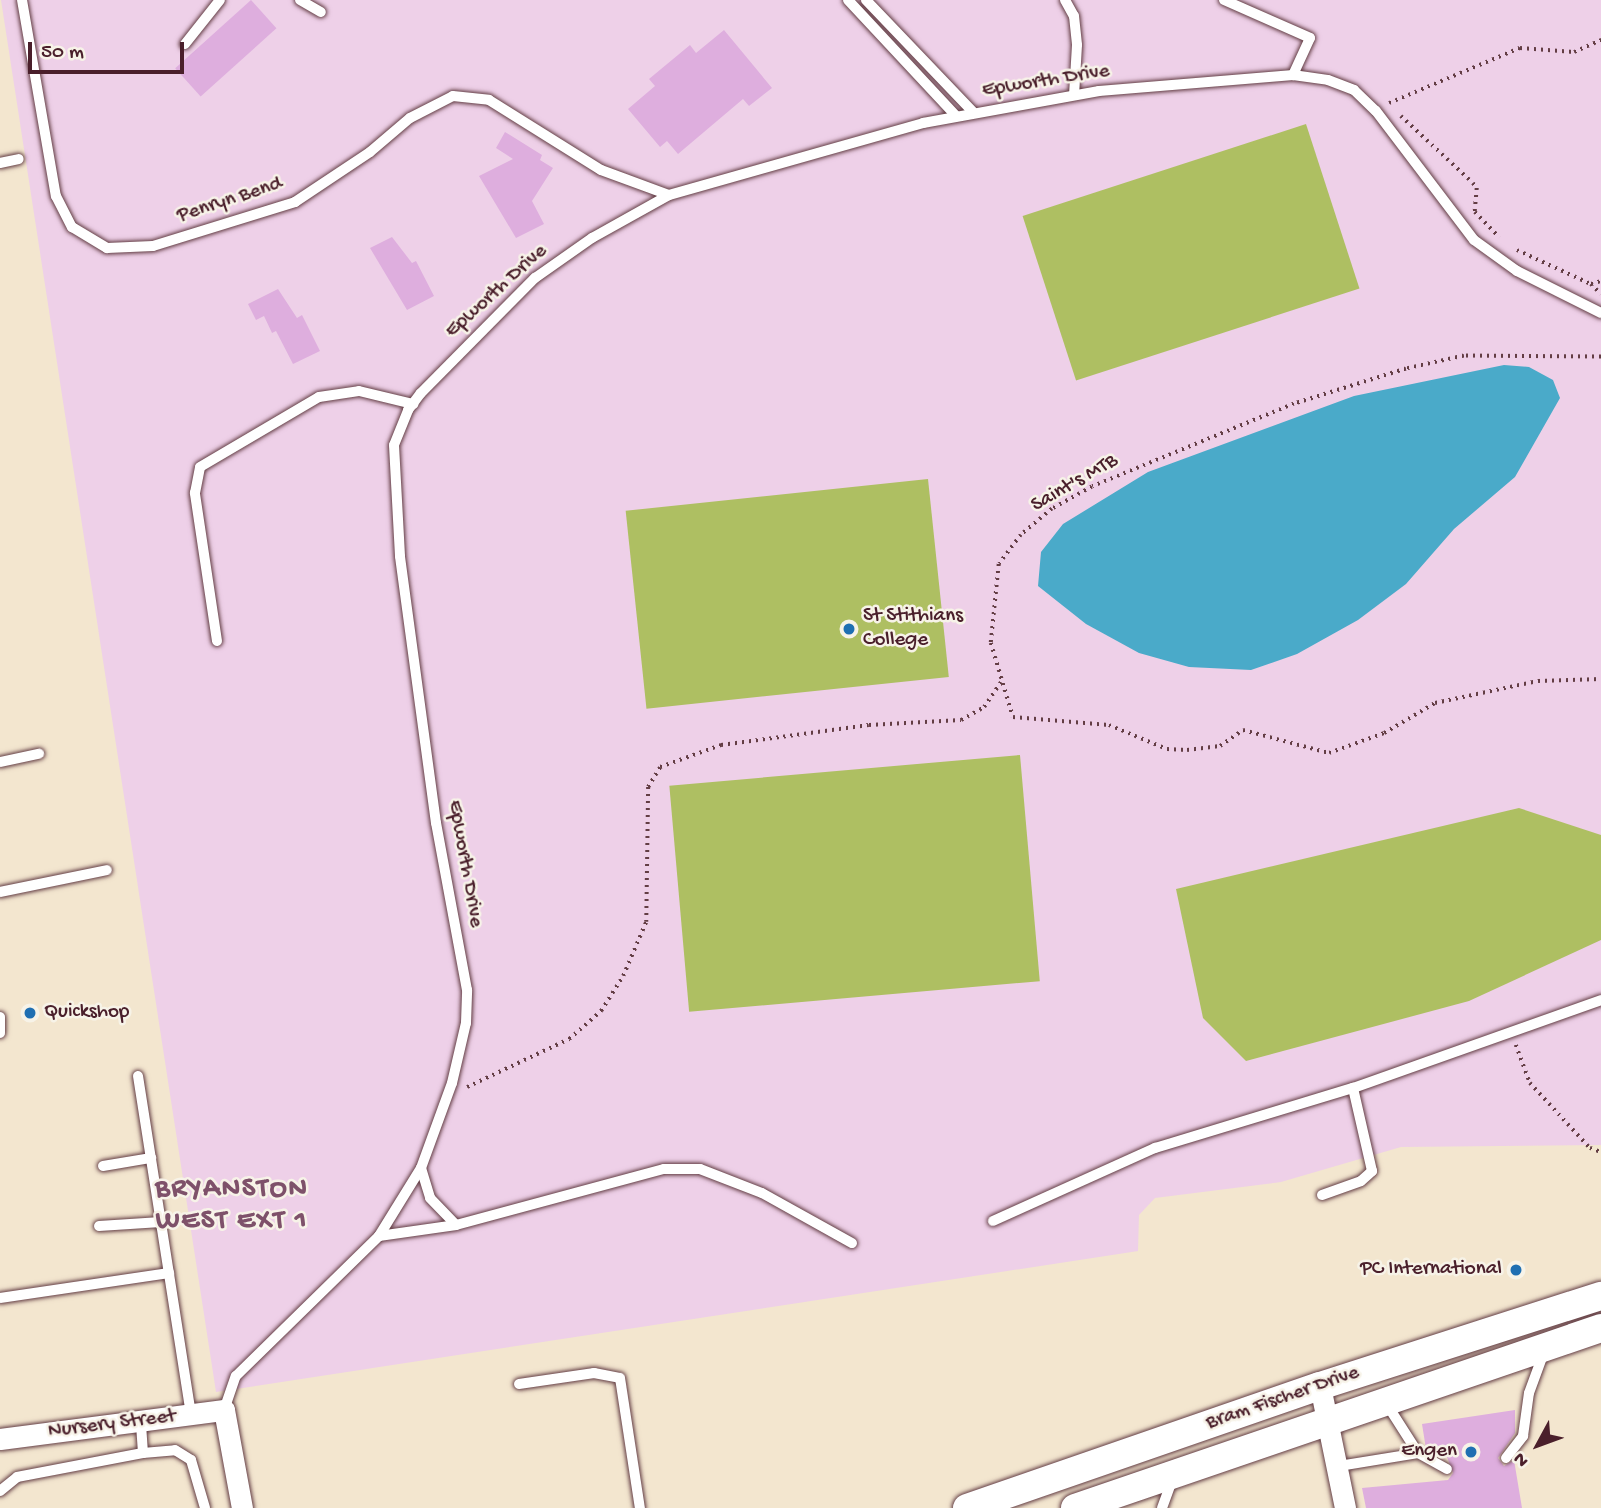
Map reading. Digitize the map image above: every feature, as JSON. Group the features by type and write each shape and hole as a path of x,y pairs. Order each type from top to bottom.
{"main road":[{"name":"Bram Fischer Drive","path":"967,1508 1320,1386 1601,1296"},
{"name":"Bram Fischer Drive","path":"1075,1508 1601,1328"}],"street":[{"path":"1320,1386 1339,1466 1345,1508"},
{"name":"Nursery Street","path":"0,1439 141,1423 223,1410"},
{"path":"223,1410 243,1508"}],"lane":[{"name":"Penryn Bend","path":"22,0 56,196 72,227 107,248 153,246 256,218 295,202 370,152 410,118 453,96 489,100 601,170 669,195"},
{"path":"185,44 220,0"},
{"path":"300,0 321,12"},
{"path":"848,0 956,116"},
{"path":"866,0 974,113"},
{"path":"1065,0 1074,16 1077,45 1074,95"},
{"path":"1224,0 1310,38 1293,75"},
{"name":"Epworth Drive","path":"223,1410 236,1376 379,1236 421,1168 447,1097 466,1023 467,990 436,823 396,519 394,445 413,404 448,362 536,278 592,238 669,195 956,116 1074,95 1293,75 1328,80 1354,90 1376,111 1474,240 1517,271 1601,313"},
{"path":"0,163 19,159"},
{"path":"217,641 194,494 200,467 319,397 359,391 413,404"},
{"path":"0,762 39,754"},
{"path":"0,892 107,870"},
{"path":"993,1221 1155,1148 1353,1088 1601,1000"},
{"path":"0,1017 0,1033"},
{"path":"138,1076 191,1415"},
{"path":"1322,1195 1361,1181 1372,1171 1353,1088"},
{"path":"103,1166 150,1158"},
{"path":"421,1168 430,1198 456,1226"},
{"path":"379,1236 456,1226 664,1169 700,1169 762,1193 852,1243"},
{"path":"99,1226 160,1222"},
{"path":"0,1298 169,1273"},
{"path":"1506,1458 1522,1436 1529,1393 1546,1346"},
{"path":"519,1384 594,1373 620,1378 640,1508"},
{"path":"1385,1402 1418,1453 1447,1469"},
{"path":"141,1423 143,1453"},
{"path":"0,1492 17,1477 143,1453 175,1450 191,1460 205,1508"},
{"path":"1339,1466 1418,1453"},
{"path":"1162,1508 1173,1474"}],"path":[{"path":"1389,103 1520,48 1574,51 1601,40"},
{"path":"1383,96 1477,188 1475,212 1481,220 1517,250 1591,284 1601,294"},
{"path":"1591,284 1601,281"},
{"name":"Saint's MTB","path":"1601,357 1464,356 1406,369 1294,404 1092,487 1052,509 1021,535 999,564 991,643 1013,717 1109,725 1167,749 1220,747 1243,730 1329,753 1384,733 1435,702 1538,681 1601,679"},
{"path":"447,1097 569,1039 601,1011 634,955 646,922 648,787 660,767 721,745 869,725 961,720 984,707 1001,682"},
{"path":"1512,1033 1530,1083 1590,1148 1601,1152"}],"shaded area":[{"name":"St Stithians College","path":"1,0 1601,0 1601,1145 1401,1147 1281,1182 1155,1198 1139,1215 1138,1251 216,1392"}],"green space":[{"path":"1306,124 1359,289 1076,381 1023,216"},
{"path":"928,479 949,677 646,709 626,511"},
{"path":"1020,755 1040,981 689,1012 669,786"},
{"path":"1519,808 1601,835 1601,940 1469,1001 1246,1061 1203,1018 1176,889"}],"water":[{"path":"1504,365 1529,367 1553,380 1560,398 1515,477 1454,529 1406,584 1358,620 1297,654 1251,670 1189,667 1139,653 1086,624 1038,586 1041,552 1063,524 1148,472 1354,396"}],"building":[{"path":"251,0 276,28 201,96 175,68"},
{"path":"724,30 772,88 749,106 743,99 678,154 667,141 660,147 628,109 655,86 649,79 690,45 696,53"},
{"path":"505,132 542,155 540,160 553,168 532,201 544,224 516,238 479,176 513,159 496,148"},
{"path":"392,237 412,263 416,261 434,296 407,310 370,248"},
{"path":"278,289 297,318 302,315 320,351 293,364 276,331 272,333 264,316 256,320 248,304"},
{"path":"1515,1410 1515,1433 1498,1458 1504,1466 1514,1460 1522,1508 1366,1508 1362,1488 1448,1480 1453,1473 1444,1449 1426,1449 1422,1424"}],"place":[{"name":"St Stithians College","path":"849,629"},
{"name":"Quickshop","path":"30,1013"},
{"name":"PC International","path":"1516,1270"},
{"name":"Engen","path":"1471,1452"}],"district":[{"name":"BRYANSTON WEST EXT 1","path":"232,1206"}]}
